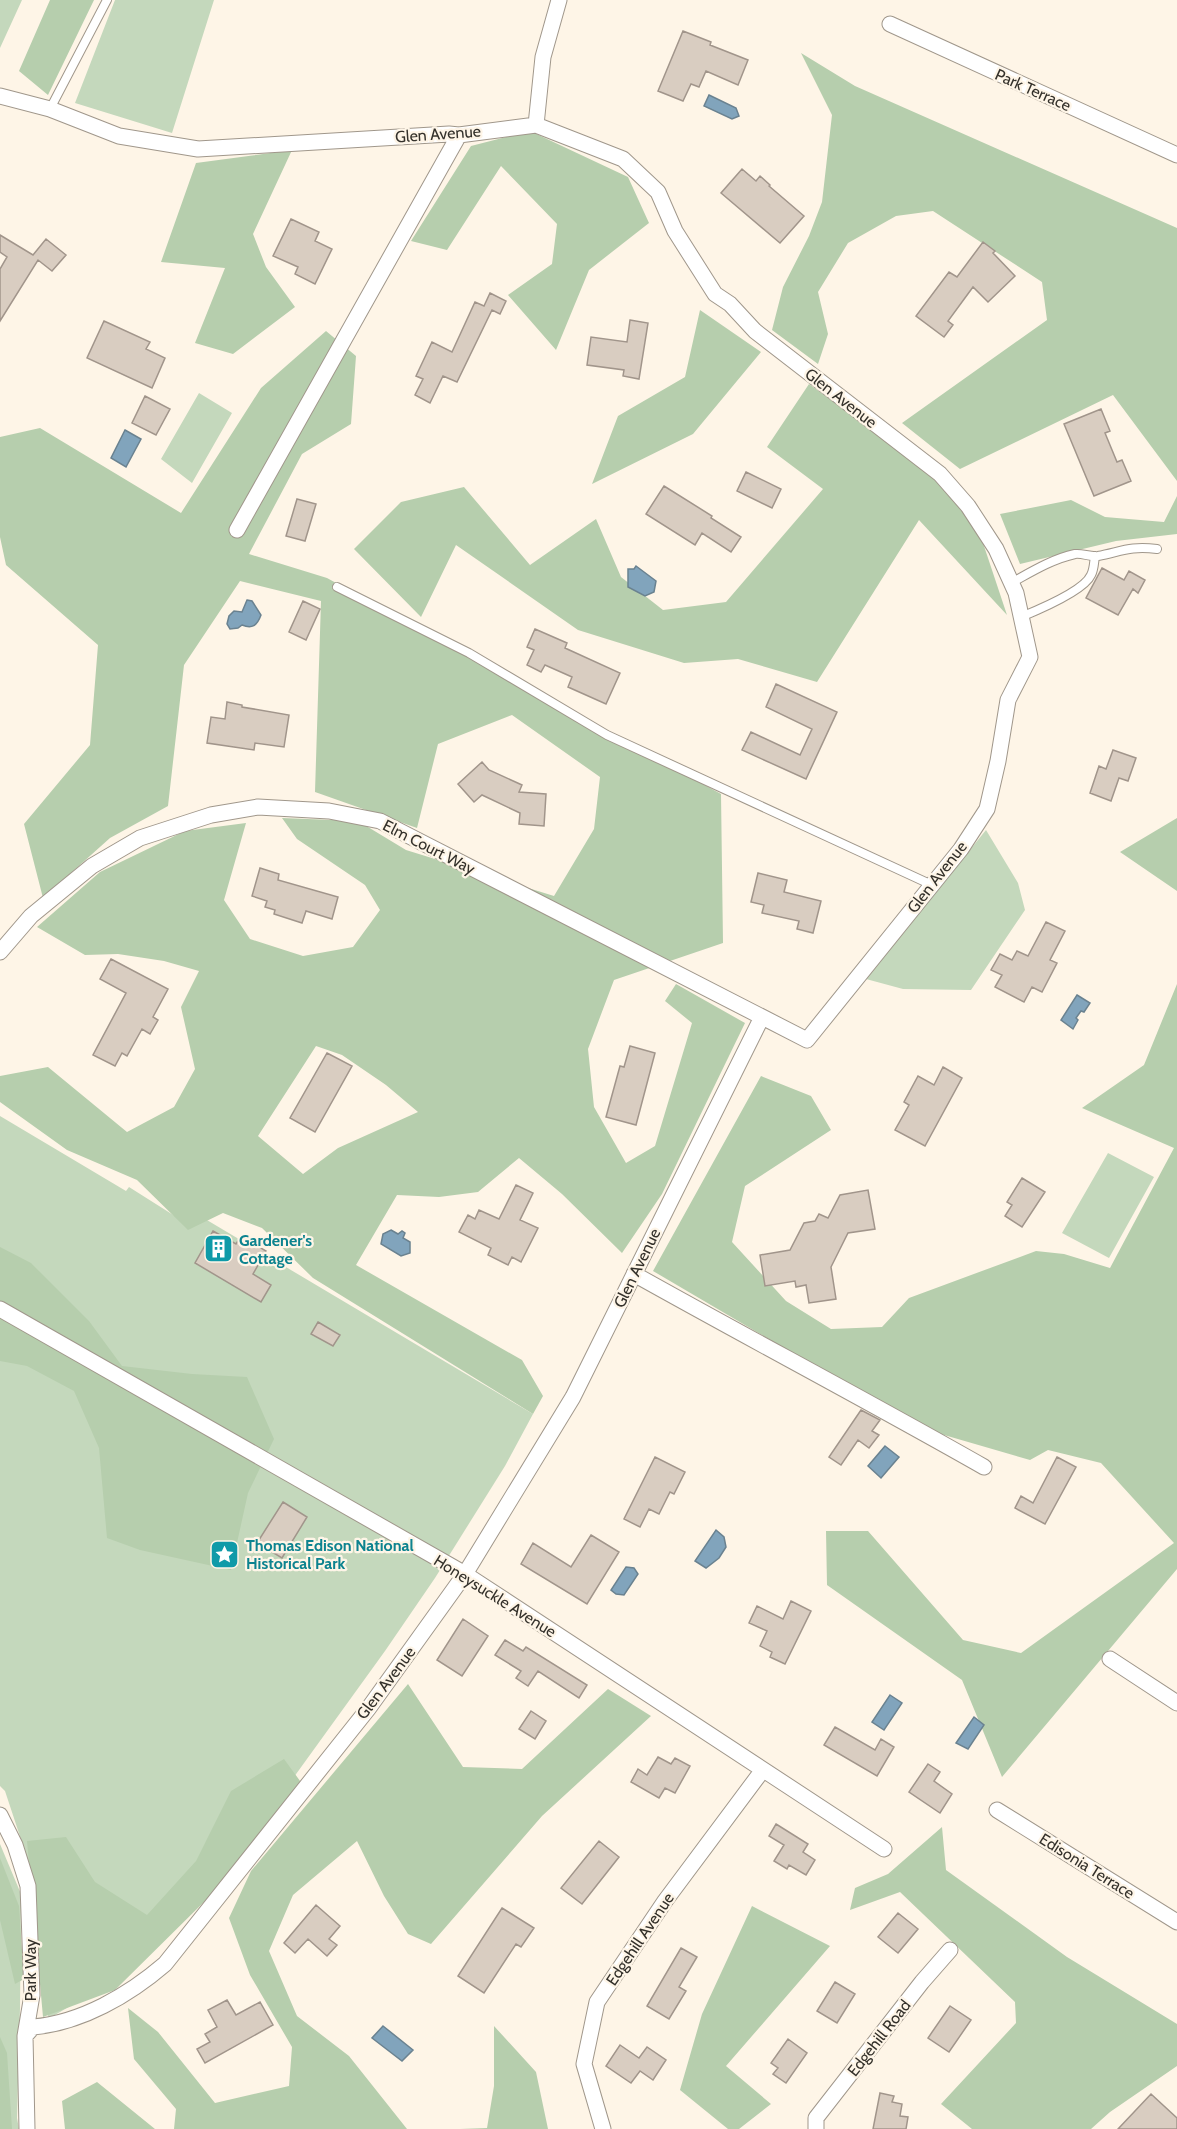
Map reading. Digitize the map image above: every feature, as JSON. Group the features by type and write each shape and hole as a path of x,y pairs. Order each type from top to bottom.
{"street":[{"path":"536,124 543,57 559,0"},
{"name":"Park Terrace","path":"890,24 1177,155"},
{"name":"Glen Avenue","path":"0,96 50,109 119,136 198,149 459,135 536,124 624,159 658,192 675,231 715,294 730,304 755,331 940,474 971,510 996,549 1011,583 1030,657 1008,700 987,809 961,849 807,1040 762,1017 573,1396 465,1574 368,1708 165,1964 146,1980 96,2008 49,2025 33,2027 25,2036"},
{"path":"237,530 459,135"},
{"name":"Elm Court Way","path":"0,952 31,916 92,866 140,838 211,815 258,807 329,811 380,821 762,1017"},
{"path":"633,1274 892,1414 984,1467"},
{"name":"Honeysuckle Avenue","path":"0,1309 465,1574 884,1849"},
{"path":"1110,1659 1177,1703"},
{"name":"Edgehill Avenue","path":"603,2129 584,2064 597,2002 665,1901 762,1771"},
{"name":"Edisonia Terrace","path":"997,1810 1177,1923"},
{"name":"Park Way","path":"0,1815 15,1845 28,1886 32,1995 25,2036 27,2129"},
{"name":"Edgehill Road","path":"816,2129 816,2118 922,1982 950,1950"}],"lane":[{"path":"50,109 107,0"},
{"path":"1011,583 1046,564 1077,554 1095,556 1122,549 1140,547 1157,549"},
{"path":"1021,616 1044,608 1086,582 1091,575 1095,556"},
{"path":"336,587 469,653 607,735 932,885"}],"green space":[{"path":"0,0 22,0 0,48"},
{"path":"50,0 94,0 48,95 19,71"},
{"path":"115,0 214,0 172,133 75,103"},
{"path":"801,53 855,86 1177,228 1177,481 1113,395 960,469 902,423 1047,320 1042,282 933,211 896,216 848,243 818,292 828,334 818,364 772,330 783,287 809,236 822,202 832,115"},
{"path":"530,131 628,177 649,223 589,270 556,350 508,295 552,264 557,224 501,166 447,250 411,241 471,146"},
{"path":"292,150 253,234 266,267 295,307 233,354 195,343 225,268 161,262 196,163"},
{"path":"700,310 761,352 693,434 592,484 618,416 685,377"},
{"path":"326,331 356,356 351,424 302,454 249,554 327,578 721,794 723,943 614,980 588,1049 594,1107 626,1163 655,1146 692,1023 665,1001 676,984 745,1023 662,1194 622,1253 562,1194 519,1158 478,1192 439,1197 397,1195 356,1265 522,1360 543,1396 533,1414 313,1278 262,1228 223,1213 188,1230 137,1180 67,1150 0,1102 0,1076 48,1067 127,1132 174,1107 195,1069 181,1007 199,971 164,961 118,954 85,955 37,927 100,872 185,831 246,823 224,900 250,939 303,956 353,947 380,910 365,885 297,839 282,818 358,821 406,850 554,896 594,829 600,777 512,715 438,744 417,828 315,792 321,601 240,581 184,665 168,806 110,838 43,898 24,824 90,745 98,645 6,565 0,537 0,437 40,428 181,513 261,388","holes":["316,1046 342,1055 386,1085 418,1112 338,1148 303,1174 258,1136"]},
{"path":"809,384 942,481 980,534 1007,615 919,520 817,682 738,659 684,663 578,630 456,545 421,617 354,549 401,502 464,487 530,565 596,519 621,577 663,610 726,602 823,489 767,447"},
{"path":"199,393 232,413 192,483 161,459"},
{"path":"1177,496 1177,534 1116,541 1020,564 1000,514 1071,500 1105,517 1164,522"},
{"path":"1177,818 1177,891 1120,852"},
{"path":"986,830 1018,883 1025,910 971,990 903,989 866,979"},
{"path":"1177,984 1177,1569 1002,1777 962,1680 827,1585 826,1531 868,1531 963,1640 1021,1653 1174,1543 1101,1463 1048,1450 1030,1460 920,1428 653,1271 761,1076 811,1096 831,1130 745,1186 732,1242 786,1301 831,1329 882,1327 909,1298 1036,1251 1064,1254 1110,1268 1174,1148 1082,1108 1144,1065"},
{"name":"Thomas Edison National Historical Park","path":"0,1116 126,1191 129,1187 178,1218 185,1207 533,1414 505,1466 435,1578 273,1806 96,1991 48,2019 43,1906 5,1791 0,1786"},
{"path":"1108,1153 1154,1177 1109,1258 1062,1233"},
{"path":"0,1247 31,1263 89,1321 122,1366 192,1374 247,1377 274,1439 248,1493 231,1570 140,1550 107,1538 99,1448 74,1391 27,1366 0,1361"},
{"path":"408,1684 463,1767 522,1769 608,1689 651,1716 542,1816 431,1944 408,1934 384,1896 357,1841 293,1895 269,1951 297,2016 349,2056 407,2129 174,2129 176,2109 134,2059 128,2008 158,2032 215,2103 289,2086 292,2047 250,1975 229,1918 251,1871"},
{"path":"284,1759 303,1785 209,1897 115,1990 43,2017 27,1841 66,1837 95,1882 147,1915 196,1861 231,1791"},
{"path":"942,1827 946,1870 1067,1957 1177,2024 1177,2066 1110,2112 1091,2129 972,2129 941,2104 1016,2023 1015,2002 900,1892 850,1910 855,1888 888,1874"},
{"path":"0,1844 21,1894 17,2118 19,2129 0,2129"},
{"path":"0,1858 19,1906 24,1979 15,1984 0,1920"},
{"path":"752,1906 830,1946 726,2066 771,2104 739,2129 728,2129 680,2090 702,2014"},
{"path":"494,2026 536,2072 548,2129 460,2129 487,2128 494,2086"},
{"path":"0,2037 7,2053 12,2129 0,2129"},
{"path":"97,2082 155,2129 65,2129 62,2101"}],"water":[{"path":"709,95 736,108 739,116 732,119 704,106"},
{"path":"125,430 141,439 126,467 111,458"},
{"path":"636,566 656,581 654,592 645,596 628,587 628,569 634,569"},
{"path":"247,600 252,601 261,615 258,622 254,626 242,625 230,629 227,624 229,616 234,611 242,612"},
{"path":"1077,995 1090,1003 1076,1018 1078,1020 1073,1029 1061,1020"},
{"path":"391,1230 398,1234 402,1231 405,1233 403,1238 410,1242 410,1253 401,1256 381,1244 383,1234"},
{"path":"885,1446 899,1457 881,1478 868,1466"},
{"path":"716,1530 724,1537 726,1547 719,1558 706,1568 695,1561"},
{"path":"626,1567 634,1568 638,1574 624,1595 616,1594 611,1590"},
{"path":"890,1695 902,1703 884,1730 872,1722"},
{"path":"974,1717 984,1725 968,1749 956,1743"},
{"path":"383,2026 413,2050 402,2061 372,2038"}],"building":[{"path":"683,31 748,60 738,85 706,71 699,87 691,84 683,101 658,91"},
{"path":"742,169 756,181 760,176 804,216 780,243 721,193"},
{"path":"291,219 319,232 315,241 332,249 315,284 295,274 298,267 273,256"},
{"path":"0,235 33,255 46,239 66,255 52,271 38,260 0,321 0,269 7,257 0,252"},
{"path":"983,242 995,251 993,253 1015,276 988,302 973,287 948,321 953,325 944,337 916,316 949,272 957,277"},
{"path":"490,293 506,301 500,314 492,310 457,382 443,376 430,403 415,395 423,379 416,376 432,342 452,352 475,302 484,306"},
{"path":"630,320 648,323 639,379 623,376 624,370 587,365 591,337 627,342"},
{"path":"104,321 150,342 146,349 165,358 152,388 87,358"},
{"path":"145,396 170,409 156,435 132,423"},
{"path":"1101,409 1110,431 1105,433 1117,462 1122,460 1131,481 1094,496 1064,424"},
{"path":"746,472 781,489 772,508 737,491"},
{"path":"664,486 741,537 731,552 702,533 695,545 646,514"},
{"path":"297,499 316,504 305,541 286,536"},
{"path":"1102,568 1124,580 1129,571 1145,580 1138,593 1133,589 1118,615 1086,598"},
{"path":"303,601 320,609 306,640 289,632"},
{"path":"535,629 567,643 565,648 620,673 606,704 568,687 572,677 545,665 541,672 527,665 534,650 527,647"},
{"path":"776,684 837,712 806,779 742,750 751,732 800,755 812,729 766,707"},
{"path":"227,702 242,705 242,707 289,715 284,747 255,743 254,750 207,743 211,717 225,719"},
{"path":"1113,750 1136,758 1128,781 1119,778 1111,801 1090,793 1099,766 1106,769"},
{"path":"482,762 489,770 522,785 519,792 546,794 544,826 519,824 520,813 482,795 474,802 458,784"},
{"path":"260,868 279,874 278,880 338,897 332,919 306,911 302,923 274,914 275,910 265,907 267,901 252,896"},
{"path":"758,873 787,880 784,892 821,901 813,933 797,929 799,921 762,913 764,905 751,902"},
{"path":"1046,922 1065,931 1050,960 1057,963 1042,992 1032,987 1024,1002 995,987 1002,975 991,970 1000,954 1012,960 1017,951 1028,956"},
{"path":"111,959 168,989 153,1017 158,1020 150,1034 142,1029 127,1056 122,1053 115,1066 93,1055 126,993 100,979"},
{"path":"630,1046 655,1053 636,1125 606,1117 620,1066 624,1067"},
{"path":"327,1053 352,1066 315,1132 290,1118"},
{"path":"943,1067 962,1078 925,1146 895,1130 909,1105 904,1102 918,1076 934,1085"},
{"path":"1022,1178 1045,1192 1022,1227 1005,1216 1012,1205 1007,1202"},
{"path":"516,1185 533,1193 520,1220 538,1228 521,1262 512,1257 508,1265 488,1255 491,1248 459,1232 468,1215 475,1219 479,1210 499,1219"},
{"path":"868,1190 875,1229 848,1233 831,1267 836,1299 809,1303 806,1285 796,1287 795,1281 765,1286 760,1255 790,1250 804,1223 815,1221 819,1214 828,1218 840,1195"},
{"path":"213,1231 236,1244 241,1236 266,1251 253,1274 271,1285 261,1302 195,1263"},
{"path":"318,1322 340,1335 333,1346 311,1334"},
{"path":"861,1410 880,1420 872,1431 879,1435 869,1448 858,1440 841,1465 829,1457"},
{"path":"655,1457 685,1472 674,1494 670,1492 659,1514 649,1509 640,1527 624,1519"},
{"path":"1057,1457 1076,1467 1045,1524 1015,1508 1021,1496 1033,1503"},
{"path":"283,1502 307,1517 282,1558 257,1543"},
{"path":"591,1535 619,1552 587,1604 521,1564 533,1543 571,1567"},
{"path":"791,1601 811,1611 785,1664 770,1657 772,1652 760,1646 767,1631 749,1623 757,1606 783,1619"},
{"path":"463,1619 488,1636 462,1676 437,1660"},
{"path":"505,1640 523,1651 526,1647 587,1685 579,1698 538,1671 528,1686 516,1678 521,1671 495,1655"},
{"path":"531,1711 546,1721 535,1739 519,1729"},
{"path":"835,1727 875,1750 881,1739 894,1747 877,1776 824,1745"},
{"path":"658,1757 671,1764 675,1758 690,1766 675,1793 665,1788 659,1798 631,1782 638,1769 647,1775"},
{"path":"928,1764 940,1772 934,1781 952,1794 940,1813 909,1792"},
{"path":"776,1824 808,1844 803,1852 815,1860 806,1875 789,1865 787,1869 774,1861 784,1845 769,1836"},
{"path":"599,1841 619,1857 582,1904 561,1888"},
{"path":"316,1905 340,1926 329,1939 337,1945 327,1956 308,1939 295,1953 284,1943"},
{"path":"502,1908 534,1928 521,1947 516,1944 484,1993 458,1976"},
{"path":"898,1913 918,1929 898,1953 878,1937"},
{"path":"681,1948 697,1957 679,1987 686,1991 669,2019 647,2006"},
{"path":"835,1982 855,1994 837,2023 817,2011"},
{"path":"227,2000 236,2015 260,2002 273,2025 205,2063 197,2049 210,2042 205,2034 217,2027 208,2010"},
{"path":"950,2006 971,2020 949,2052 928,2038"},
{"path":"788,2039 807,2053 786,2083 773,2074 778,2068 771,2063"},
{"path":"620,2045 639,2058 647,2047 666,2060 653,2080 640,2071 631,2083 606,2066"},
{"path":"880,2093 894,2096 892,2102 902,2104 900,2116 908,2117 906,2129 873,2129"},
{"path":"1151,2094 1177,2118 1177,2129 1118,2129"}],"place":[{"name":"Gardener's Cottage","path":"218,1249"},
{"name":"Thomas Edison National Historical Park","path":"225,1554"}]}
